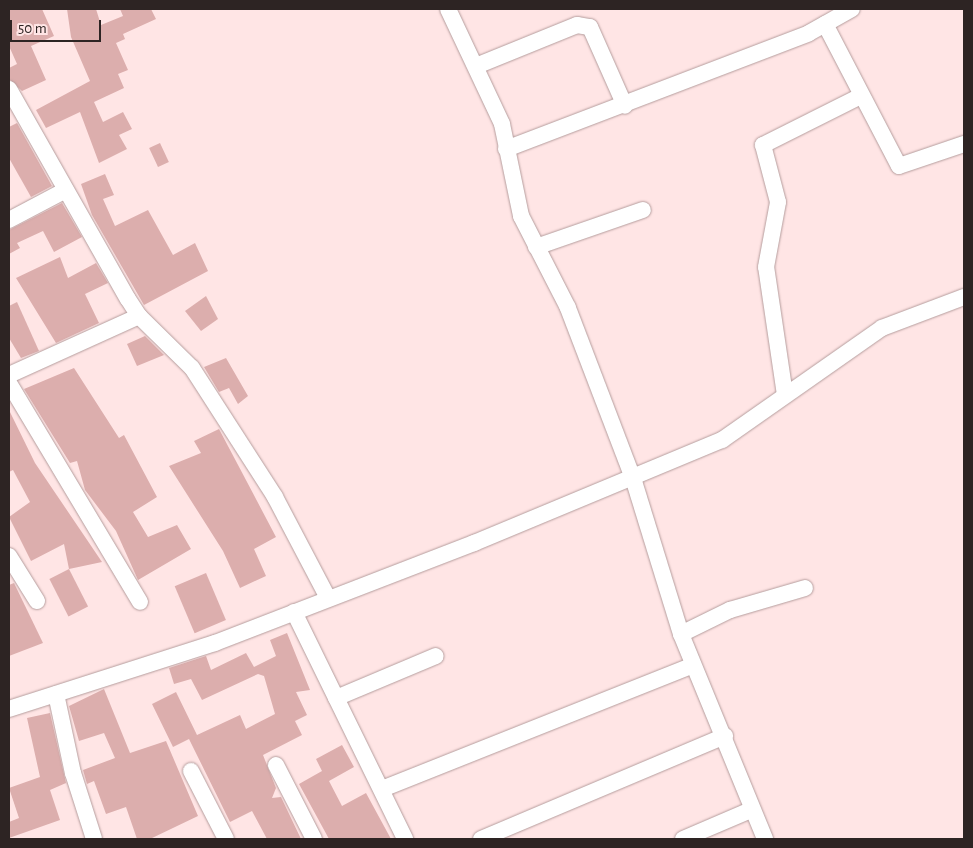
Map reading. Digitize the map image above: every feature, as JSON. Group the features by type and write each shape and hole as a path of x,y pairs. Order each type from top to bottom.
{"street":[{"path":"448,9 502,124 521,216 568,308 633,478 681,634 725,736 751,810 765,839"},
{"path":"506,149 625,106 825,24 852,9"},
{"path":"825,24 899,166 964,144"},
{"path":"476,66 577,26 590,28 625,106"},
{"path":"9,89 139,316 192,368 270,489 328,598"},
{"path":"785,395 766,267 778,202 763,145 861,96"},
{"path":"9,220 66,190"},
{"path":"536,248 643,210"},
{"path":"9,710 215,643 633,478 722,440 882,328 964,297"},
{"path":"9,375 139,316"},
{"path":"9,383 140,602"},
{"path":"9,556 37,601"},
{"path":"681,634 730,610 805,588"},
{"path":"294,612 405,839"},
{"path":"336,698 436,656"},
{"path":"382,789 693,665"},
{"path":"56,694 73,773 94,839"},
{"path":"481,839 725,736"},
{"path":"276,765 314,839"},
{"path":"191,771 226,839"},
{"path":"683,839 751,810"}],"building":[{"path":"9,9 42,9 54,36 31,46 46,80 22,91 9,79 9,68 17,64 9,46"},
{"path":"67,9 96,9 101,25 123,16 120,9 151,9 156,19 123,34 125,39 116,43 128,70 118,74 124,88 94,102 103,122 123,112 132,129 119,135 127,149 99,163 80,112 46,128 36,110 90,81 71,37"},
{"path":"17,123 52,186 31,197 9,158 9,127"},
{"path":"160,143 169,162 158,167 149,148"},
{"path":"105,174 114,195 103,199 115,226 148,210 173,255 195,243 208,271 144,305 92,215 81,184"},
{"path":"62,203 82,237 54,252 43,231 17,243 20,248 9,254 9,230"},
{"path":"60,257 68,278 96,263 108,283 85,294 99,323 56,343 16,278"},
{"path":"206,296 218,319 201,331 185,311"},
{"path":"17,302 39,351 21,358 9,338 9,306"},
{"path":"145,336 164,355 137,366 127,344"},
{"path":"226,358 248,396 238,404 229,388 219,392 204,367"},
{"path":"74,368 119,438 124,435 157,497 133,512 148,537 177,525 191,549 138,580 116,531 85,490 77,461 70,463 24,389"},
{"path":"9,410 35,463 102,562 69,569 64,544 31,561 9,517 30,502 13,470 9,472"},
{"path":"219,429 276,537 254,549 266,576 240,588 223,551 169,466 201,453 194,441"},
{"path":"69,569 88,606 68,616 49,579"},
{"path":"206,573 226,620 195,633 175,586"},
{"path":"14,583 43,643 9,656 9,585"},
{"path":"287,633 310,690 296,692 307,715 295,721 302,735 263,755 276,788 272,798 281,797 301,839 267,839 252,811 230,822 189,739 173,747 152,704 176,692 197,735 240,715 246,729 275,714 264,676 258,674 202,700 191,679 174,684 169,668 206,656 211,670 246,653 254,667 276,656 270,640"},
{"path":"104,689 130,753 166,741 198,816 150,839 137,839 126,807 106,814 94,781 87,784 83,770 115,758 104,733 79,741 69,706"},
{"path":"50,713 66,783 50,790 60,820 9,838 9,822 19,818 9,788 40,777 27,718"},
{"path":"342,745 354,767 329,781 342,806 366,793 391,839 329,839 299,784 322,771 316,759"}]}
